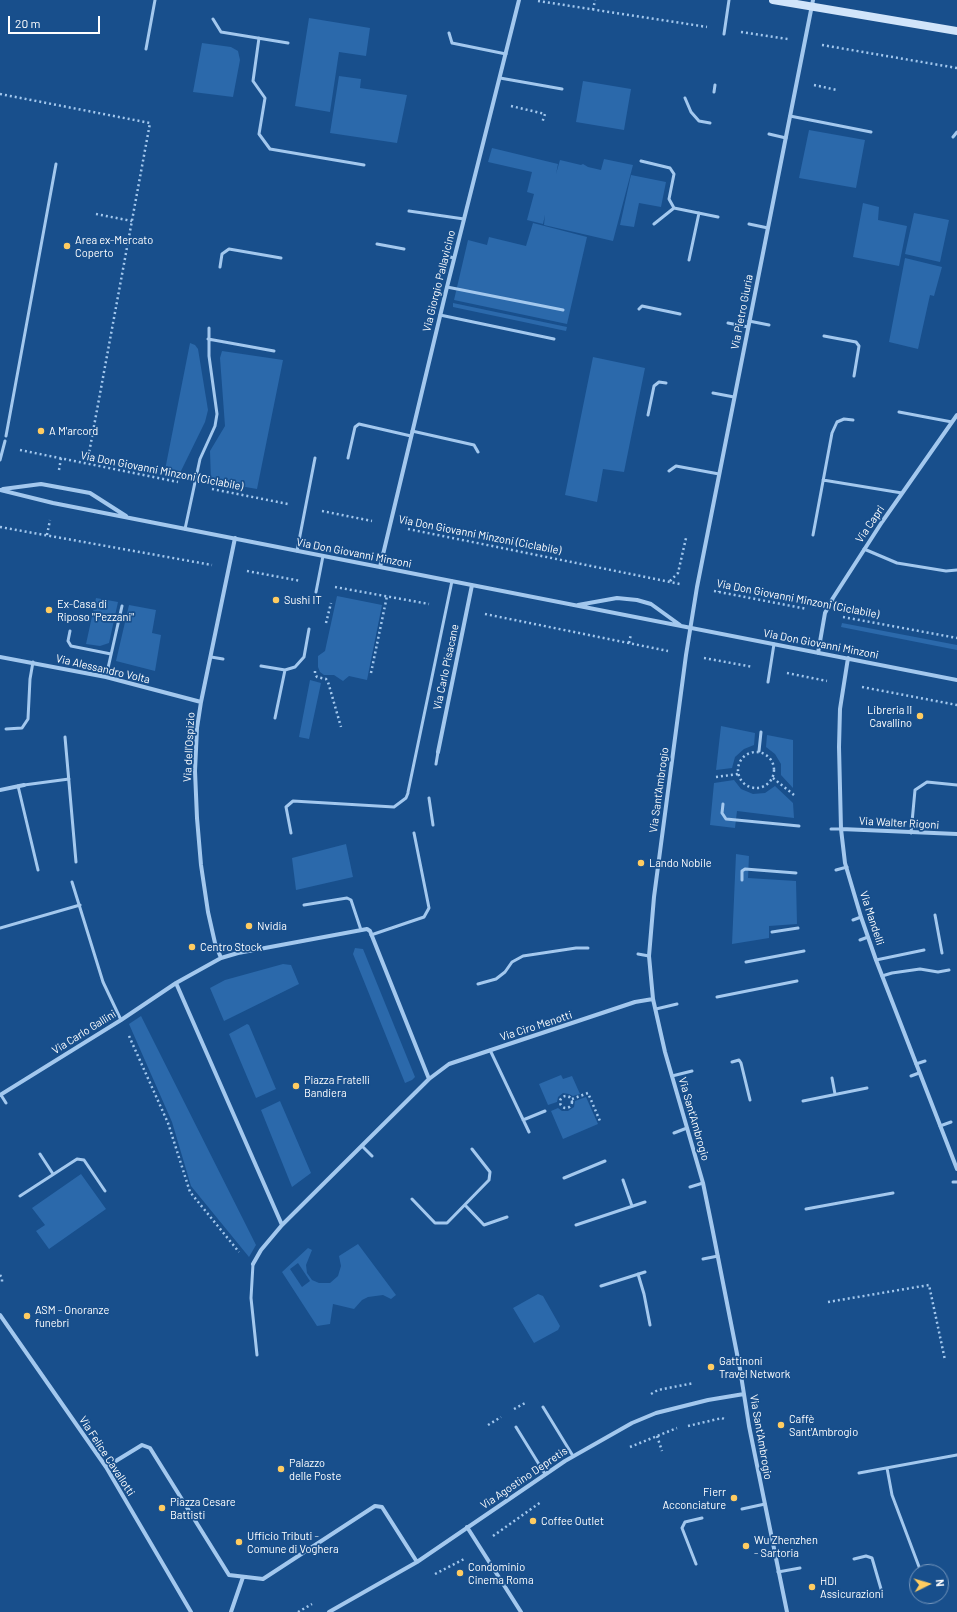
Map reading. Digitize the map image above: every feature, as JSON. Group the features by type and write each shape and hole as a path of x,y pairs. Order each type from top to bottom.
{"street":[{"name":"Via Giorgio Pallavicino","path":"380,567 440,315 519,0"},
{"path":"773,0 812,3 957,31"},
{"name":"Via Pietro Giuria","path":"690,628 812,3"},
{"name":"Via Capri","path":"818,653 825,613 833,598 864,549 957,415"},
{"name":"Via Don Giovanni Minzoni","path":"0,490 41,484 90,493 128,518"},
{"name":"Via Don Giovanni Minzoni","path":"0,490 53,504 235,538 957,680"},
{"name":"Via dell'Ospizio","path":"221,958 208,912 197,818 195,771 197,728 201,702 235,538"},
{"name":"Via Carlo Pisacane","path":"438,752 472,585"},
{"name":"Via Don Giovanni Minzoni","path":"576,606 617,598 637,600 651,604 682,626"},
{"name":"Via Sant'Ambrogio","path":"690,628 654,897 649,956 653,999 672,1076 703,1183 787,1612"},
{"name":"Via Alessandro Volta","path":"0,657 33,662 106,678 201,702"},
{"name":"Via Mandelli","path":"848,658 840,709 841,829 846,867 876,960 957,1169"},
{"path":"0,790 24,784"},
{"name":"Via Walter Rigoni","path":"841,829 957,834"},
{"path":"253,1264 261,1250 282,1225 429,1079 370,931 367,929 238,953 221,958 176,983 282,1225"},
{"name":"Via Carlo Gallini","path":"0,1095 121,1020 176,983"},
{"name":"Via Ciro Menotti","path":"429,1079 449,1064 635,1002 653,999"},
{"name":"Via Felice Cavallotti","path":"0,1315 106,1467 191,1612"},
{"name":"Via Agostino Depretis","path":"329,1612 416,1562 545,1474 573,1456 632,1423 656,1413 708,1400 744,1394"},
{"path":"106,1467 142,1445 150,1448 229,1575 263,1579 375,1506 382,1507 416,1562"},
{"path":"467,1527 521,1612"},
{"path":"231,1612 243,1577"}],"lane":[{"path":"146,49 155,0"},
{"path":"724,34 729,0"},
{"path":"213,19 221,32 288,43"},
{"path":"449,33 452,43 506,54"},
{"path":"259,38 253,81 265,98 259,134 270,149 364,165"},
{"path":"500,78 562,89"},
{"path":"714,92 715,85"},
{"path":"685,98 691,112 699,121 710,123"},
{"path":"790,116 871,132"},
{"path":"952,137 957,132"},
{"path":"769,134 786,138"},
{"path":"641,161 670,168 674,174 669,199 674,208 718,217"},
{"path":"6,436 56,164"},
{"path":"654,224 674,208"},
{"path":"409,210 464,219"},
{"path":"689,260 699,213"},
{"path":"749,224 768,228"},
{"path":"378,244 404,249"},
{"path":"220,267 222,254 229,249 281,258"},
{"path":"446,256 454,258"},
{"path":"447,287 563,310"},
{"path":"638,309 642,306 680,314"},
{"path":"440,315 554,339"},
{"path":"749,321 769,325"},
{"path":"728,323 748,327"},
{"path":"185,529 200,459 215,426 217,414 209,356 209,328"},
{"path":"824,336 856,342 859,346 854,376"},
{"path":"208,339 274,350"},
{"path":"648,415 654,386 659,382 666,383"},
{"path":"713,393 734,397"},
{"path":"899,412 952,422"},
{"path":"813,535 832,433 837,422 844,419 853,420"},
{"path":"348,458 355,427 359,424 411,436"},
{"path":"412,431 474,445 478,452"},
{"path":"0,460 5,441"},
{"path":"297,551 315,458"},
{"path":"669,471 676,466 720,474"},
{"path":"823,480 902,493"},
{"path":"864,549 897,562 946,571 957,570"},
{"path":"316,592 323,556"},
{"path":"291,833 286,807 293,801 394,807 406,798 452,581"},
{"path":"106,678 122,606"},
{"path":"261,666 285,670 295,667 304,657 309,629"},
{"path":"70,630 68,641 71,646 111,654"},
{"path":"768,682 774,644"},
{"path":"211,657 223,659"},
{"path":"6,729 22,728 28,719 30,679 33,662"},
{"path":"275,718 285,670"},
{"path":"759,752 762,732"},
{"path":"65,737 76,862"},
{"path":"436,764 438,752"},
{"path":"24,784 69,779"},
{"path":"910,833 915,790 927,782 957,785"},
{"path":"18,786 38,870"},
{"path":"430,798 433,825"},
{"path":"723,804 722,813 726,819 799,826"},
{"path":"831,829 841,829"},
{"path":"371,935 424,917 429,908 414,832"},
{"path":"836,870 846,867"},
{"path":"742,880 742,871 745,869 796,873"},
{"path":"72,882 103,982 121,1020"},
{"path":"304,905 347,898 351,900 361,930"},
{"path":"0,928 80,905"},
{"path":"935,915 942,953"},
{"path":"853,920 861,917"},
{"path":"772,932 798,928"},
{"path":"860,940 868,937"},
{"path":"478,984 496,979 505,972 512,962 523,956 576,948 588,948"},
{"path":"876,960 924,950"},
{"path":"746,962 804,951"},
{"path":"638,954 649,956"},
{"path":"882,976 920,969 938,972 949,970"},
{"path":"717,997 797,980"},
{"path":"656,1008 677,1004"},
{"path":"490,1050 529,1132"},
{"path":"732,1062 738,1060 741,1063 750,1100"},
{"path":"916,1064 925,1061"},
{"path":"672,1076 692,1071"},
{"path":"911,1076 919,1073"},
{"path":"832,1078 835,1094"},
{"path":"803,1101 867,1088"},
{"path":"0,1095 6,1103"},
{"path":"523,1120 545,1111"},
{"path":"940,1126 951,1122"},
{"path":"674,1133 687,1128"},
{"path":"362,1146 372,1156"},
{"path":"412,1199 435,1223 447,1223 489,1180 490,1172 472,1149"},
{"path":"40,1154 53,1174"},
{"path":"20,1196 77,1159 84,1160 105,1191"},
{"path":"564,1178 605,1161"},
{"path":"623,1180 632,1206"},
{"path":"690,1188 703,1183"},
{"path":"806,1209 894,1193"},
{"path":"576,1225 644,1202"},
{"path":"465,1205 484,1226 507,1217"},
{"path":"703,1259 718,1256"},
{"path":"253,1264 251,1298 257,1355"},
{"path":"601,1286 645,1272"},
{"path":"638,1274 644,1294 650,1325"},
{"path":"543,1407 573,1456"},
{"path":"516,1427 545,1474"},
{"path":"859,1473 957,1454"},
{"path":"887,1468 892,1496 918,1564"},
{"path":"742,1509 765,1504"},
{"path":"696,1564 682,1528 685,1522 702,1518"},
{"path":"854,1559 866,1556 872,1558 881,1589"},
{"path":"778,1572 800,1568"}],"path":[{"path":"593,10 595,0"},
{"path":"814,85 837,90"},
{"path":"0,94 150,123 86,464"},
{"path":"494,102 545,114 542,123"},
{"path":"96,214 132,221"},
{"name":"Via Don Giovanni Minzoni (Ciclabile)","path":"4,447 825,613 957,638"},
{"path":"333,591 334,587"},
{"path":"371,673 387,596"},
{"path":"326,624 331,602"},
{"path":"316,667 316,677 326,679 328,682 341,727"},
{"path":"752,752 759,752 770,758 774,764 773,778 764,787 751,788 741,780 738,774 740,760 745,755 752,752"},
{"path":"716,777 738,774"},
{"path":"773,778 794,794"},
{"path":"121,1020 168,1123 190,1192 245,1258 253,1264"},
{"path":"572,1099 572,1105 568,1108 565,1108 560,1104 560,1100 563,1097 568,1096 572,1099 588,1093 600,1121"},
{"path":"0,1275 2,1278 2,1282 0,1283"},
{"path":"828,1302 929,1285 945,1360"},
{"path":"512,1410 530,1399"},
{"path":"488,1425 506,1414"},
{"path":"685,1427 722,1418 724,1419"},
{"path":"623,1450 678,1428"},
{"path":"430,1577 470,1556 544,1499"}],"shaded area":[{"path":"309,18 370,28 366,56 339,52 330,112 295,106"},
{"path":"202,43 231,47 238,51 240,60 233,97 193,92"},
{"path":"339,76 361,79 360,88 407,95 397,143 330,133"},
{"path":"583,81 631,89 624,130 576,122"},
{"path":"809,130 865,140 856,188 799,178"},
{"path":"492,148 558,164 556,174 560,160 581,165 583,164 588,167 601,170 604,159 633,165 613,241 544,225 545,215 543,224 527,220 534,194 527,192 532,172 488,162"},
{"path":"631,175 666,182 661,207 639,203 634,227 620,225"},
{"path":"863,203 879,207 878,220 907,226 899,266 853,257"},
{"path":"914,213 949,220 940,262 905,254"},
{"path":"533,223 587,237 567,324 454,300 468,240 487,245 489,237 526,246"},
{"path":"905,258 942,267 934,296 930,295 918,349 889,342"},
{"path":"453,303 567,327 566,331 453,307"},
{"path":"190,343 195,345 198,349 208,410 205,422 180,473 165,470"},
{"path":"222,351 283,360 257,489 211,481 210,451 225,426 220,358"},
{"path":"593,357 645,368 624,472 603,469 597,502 565,495"},
{"path":"337,596 382,605 367,680 349,676 343,681 334,675 324,675 320,672 318,667 318,656 325,651"},
{"path":"96,598 118,602 109,643 100,646 86,644"},
{"path":"129,605 156,610 152,633 161,635 155,671 116,661"},
{"path":"842,623 957,645 957,650 841,627"},
{"path":"310,680 321,683 309,739 299,737"},
{"path":"721,726 755,733 754,745 744,749 735,757 732,768 716,770"},
{"path":"767,735 793,740 793,788 781,775 781,764 775,754 766,747"},
{"path":"734,780 741,789 753,794 765,793 775,786 793,803 794,818 737,811 735,828 710,825 714,783"},
{"path":"346,844 353,877 296,890 292,858"},
{"path":"736,854 749,856 748,878 796,881 797,924 769,926 769,938 732,944"},
{"path":"355,948 363,949 415,1077 405,1083 353,954"},
{"path":"283,964 291,965 299,984 224,1021 210,988 225,980"},
{"path":"141,1016 256,1245 249,1257 191,1186 172,1122 129,1024"},
{"path":"247,1024 249,1025 276,1089 256,1098 229,1034"},
{"path":"561,1075 563,1079 572,1076 580,1094 573,1096 563,1093 558,1097 557,1102 548,1105 539,1084"},
{"path":"586,1097 598,1124 563,1139 551,1111 558,1108 562,1111 568,1111 574,1107 575,1101"},
{"path":"280,1101 311,1173 292,1187 261,1110"},
{"path":"81,1174 106,1209 49,1249 36,1231 45,1225 32,1208"},
{"path":"358,1244 396,1295 391,1299 383,1295 368,1297 362,1300 354,1309 333,1304 330,1324 317,1326 282,1272 308,1248 312,1250 306,1265 307,1273 312,1280 319,1283 330,1283 338,1276 341,1266 339,1256","holes":["298,1263 310,1281 302,1287 290,1269"]},
{"path":"538,1294 543,1296 560,1326 558,1330 534,1343 513,1308"}],"place":[{"name":"Area ex-Mercato Coperto","path":"67,246"},
{"name":"A M'arcord","path":"41,431"},
{"name":"Sushi IT","path":"276,600"},
{"name":"Ex-Casa di Riposo \"Pezzani\"","path":"49,610"},
{"name":"Libreria Il Cavallino","path":"920,716"},
{"name":"Lando Nobile","path":"641,863"},
{"name":"Nvidia","path":"249,926"},
{"name":"Centro Stock","path":"192,947"},
{"name":"Piazza Fratelli Bandiera","path":"296,1086"},
{"name":"ASM - Onoranze funebri","path":"27,1316"},
{"name":"Gattinoni Travel Network","path":"711,1367"},
{"name":"Caffè Sant'Ambrogio","path":"781,1425"},
{"name":"Palazzo delle Poste","path":"281,1469"},
{"name":"Fierr Acconciature","path":"734,1498"},
{"name":"Piazza Cesare Battisti","path":"162,1508"},
{"name":"Coffee Outlet","path":"533,1521"},
{"name":"Ufficio Tributi - Comune di Voghera","path":"239,1542"},
{"name":"Wu Zhenzhen - Sartoria","path":"746,1546"},
{"name":"Condominio Cinema Roma","path":"460,1573"},
{"name":"HDI Assicurazioni","path":"812,1587"}]}
